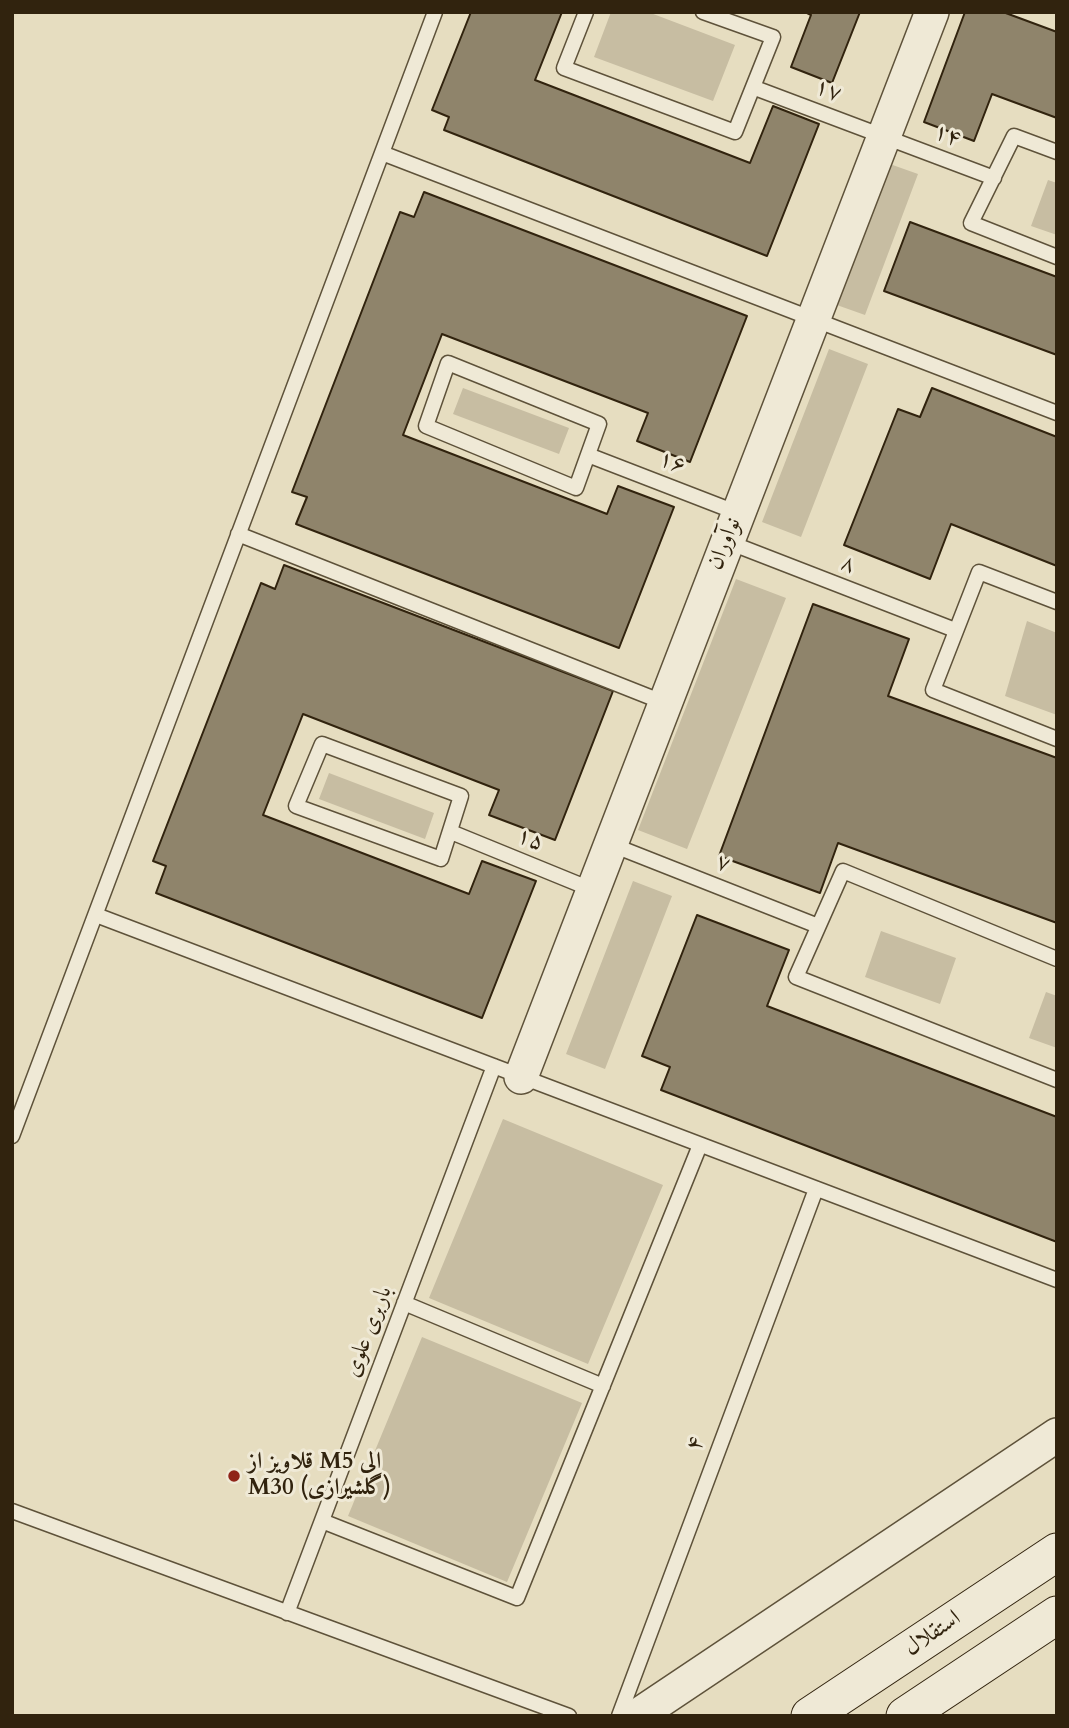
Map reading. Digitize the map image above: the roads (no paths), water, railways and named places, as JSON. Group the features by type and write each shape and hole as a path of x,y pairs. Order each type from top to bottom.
{"main road":[{"name":"استقلال","path":"810,1716 1057,1552"},
{"path":"905,1716 1057,1615"}],"street":[{"name":"نوآوران","path":"507,1072 593,890 932,12"},
{"path":"637,1716 1057,1435"}],"lane":[{"path":"12,1136 435,12"},
{"path":"586,12 564,68 736,132 773,37 703,12"},
{"name":"۱۷","path":"755,88 884,137"},
{"path":"1057,152 1014,136 971,223 1057,257"},
{"name":"۱۴","path":"884,137 994,178"},
{"path":"382,153 1057,413"},
{"path":"448,363 599,424 588,455 576,488 426,426 448,363"},
{"name":"۱۶","path":"588,455 732,527"},
{"name":"۸","path":"732,527 955,630"},
{"path":"238,534 665,703"},
{"path":"1057,603 979,572 933,690 1057,738"},
{"path":"321,744 461,796 450,832 441,859 296,806 321,744"},
{"name":"۱۵","path":"450,832 593,890"},
{"name":"۷","path":"610,844 818,926"},
{"path":"1057,959 843,871 796,978 1057,1080"},
{"path":"96,915 1057,1280"},
{"name":"باربری علوی","path":"287,1613 404,1303 507,1072"},
{"path":"322,1521 517,1598 700,1145"},
{"name":"۴","path":"619,1716 816,1189"},
{"path":"404,1303 603,1386"},
{"path":"12,1511 569,1716"}],"place":[{"name":"قلاویز از M5 الی M30 (گلشیرازی)","path":"234,1476"}]}
